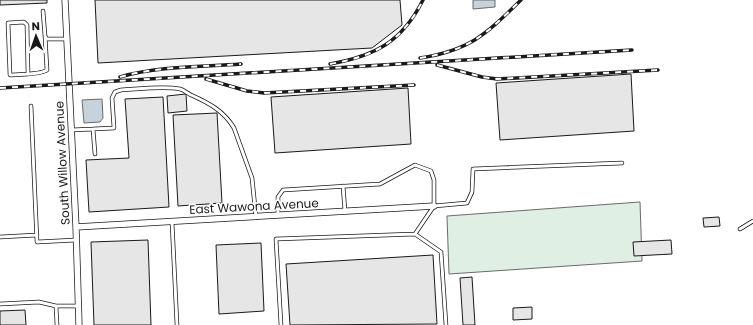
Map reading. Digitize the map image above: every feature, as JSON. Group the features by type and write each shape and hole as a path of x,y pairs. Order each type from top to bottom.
{"street":[{"name":"South Willow Avenue","path":"65,0 79,325"},
{"name":"East Wawona Avenue","path":"76,228 434,206"}],"lane":[{"path":"28,74 27,25 24,22 8,24 10,75 28,74 45,72 47,70 43,11"},
{"path":"45,36 50,40 67,39"},
{"path":"71,130 114,128 112,98 115,92 121,90 168,88 182,89 220,110 230,121 234,128 252,178 256,217"},
{"path":"31,106 37,242 76,240"},
{"path":"93,129 95,154"},
{"path":"434,206 467,204 472,192 474,170 622,163"},
{"path":"278,216 278,197 283,190 380,184 415,165 431,171 434,180 434,206 415,234"},
{"path":"343,186 345,212"},
{"path":"740,229 753,221"},
{"path":"172,222 177,325"},
{"path":"281,325 276,239 415,234 441,252 446,325"},
{"path":"0,237 37,236"},
{"path":"0,304 39,302 56,306 78,306"},
{"path":"56,306 57,325"}],"green space":[{"path":"640,202 642,261 449,274 447,216"}],"shaded area":[{"path":"473,0 495,0 495,7 473,9"},
{"path":"102,99 103,118 100,122 84,123 82,100"}],"building":[{"path":"0,0 47,0 47,3 0,5"},
{"path":"95,0 400,0 402,25 372,48 98,63"},
{"path":"631,74 634,131 500,140 496,83"},
{"path":"408,88 411,144 275,153 271,97"},
{"path":"186,94 187,111 168,113 167,96"},
{"path":"163,97 169,207 89,212 86,160 129,158 125,99"},
{"path":"217,113 222,203 178,206 173,115"},
{"path":"719,217 720,226 704,227 703,218"},
{"path":"148,240 151,325 94,325 91,242"},
{"path":"671,240 672,254 634,256 633,242"},
{"path":"261,243 264,311 219,314 216,245"},
{"path":"433,255 437,324 290,325 286,264"},
{"path":"472,277 475,325 463,325 460,278"},
{"path":"532,307 532,319 513,320 513,308"},
{"path":"25,310 26,325 0,325 0,311"}],"railway":[{"path":"330,64 361,57 386,45 406,27 423,0"},
{"path":"420,58 438,55 465,45 476,39 498,22 521,0"},
{"path":"0,88 632,50"},
{"path":"120,77 135,73 165,69 241,64"},
{"path":"437,65 482,77 497,79 658,70"},
{"path":"206,79 247,91 264,93 414,85"}]}
